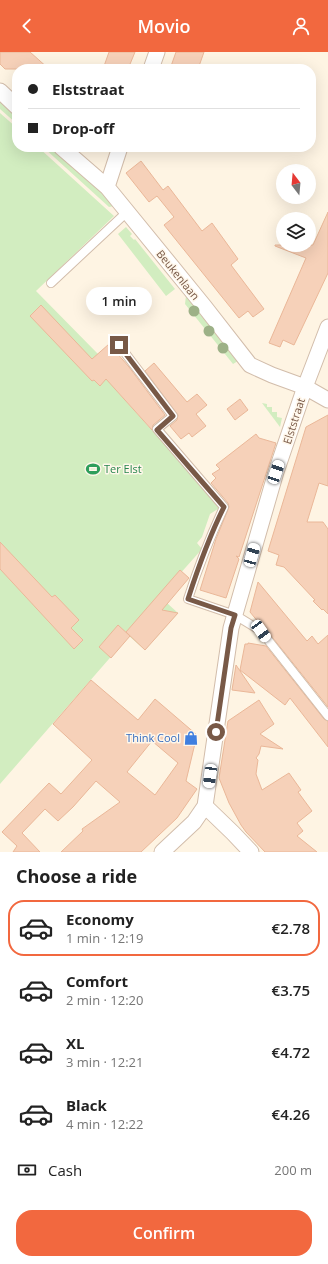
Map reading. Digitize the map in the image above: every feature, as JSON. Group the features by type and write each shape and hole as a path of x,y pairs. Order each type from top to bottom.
{"street":[{"path":"152,64 157,52"},
{"path":"0,91 12,102"},
{"name":"Beukenlaan","path":"67,152 106,187 204,306 250,365 305,387 328,400"},
{"path":"106,187 118,152"},
{"name":"Elststraat","path":"162,852 194,822 205,806 231,628 276,472 305,387 328,327"},
{"path":"205,806 234,833 251,852"}],"lane":[{"path":"51,283 127,212"},
{"path":"119,345 173,416 157,430 224,507 211,534 188,599 235,615 261,631 328,716"}],"green space":[{"path":"0,99 12,110 12,120 0,109"},
{"name":"Ter Elst","path":"0,113 12,124 12,152 44,152 114,216 36,291 98,354 122,381 115,389 221,507 210,514 202,537 197,543 202,549 170,585 167,603 178,613 145,650 129,636 0,784"},
{"path":"48,152 59,152 105,194 114,206 109,207"},
{"path":"126,227 132,234 130,236 134,240 135,239 175,289 166,296 118,234"},
{"path":"186,296 238,361 233,364 185,304"},
{"path":"262,403 267,404 267,407 272,407 272,412 277,412 277,417 282,418 280,427"}],"building":[{"path":"0,52 30,52 43,64 12,64 12,69 5,69 0,64"},
{"path":"109,52 135,52 130,64 105,64"},
{"path":"176,52 204,52 200,64 172,64"},
{"path":"141,161 163,190 168,186 202,231 212,223 238,259 231,265 264,309 253,317 248,311 239,318 164,225 174,217 157,196 149,202 126,173"},
{"path":"328,212 328,273 294,345 283,340 280,347 269,343 306,258 290,252 316,252 316,238"},
{"path":"41,305 92,359 109,344 129,367 165,415 153,425 152,430 106,379 100,386 94,380 92,381 30,316"},
{"path":"154,363 187,402 197,394 207,405 196,414 206,426 192,437 189,433 181,439 170,426 177,420 178,415 145,371"},
{"path":"240,399 248,410 235,420 227,409"},
{"path":"328,415 328,486 319,483 307,522 323,522 328,529 328,614 313,601 315,600 284,567 276,565 279,555 268,551 306,427"},
{"path":"256,434 259,438 276,443 239,557 236,556 239,559 226,598 200,590 216,539 229,507 228,503 211,483 216,478 212,474 220,469 216,465"},
{"path":"0,542 52,597 55,595 79,620 71,628 83,640 74,649 0,569"},
{"path":"180,570 189,578 162,610 178,613 145,650 126,632"},
{"path":"258,582 307,641 312,636 318,644 328,635 328,707 265,628 250,612"},
{"path":"118,625 130,636 111,658 99,647"},
{"path":"248,643 266,646 324,719 328,721 328,747 290,698 285,705 240,670 245,644"},
{"path":"236,665 255,693 232,690"},
{"path":"91,680 138,720 155,699 197,735 186,781 197,789 177,818 141,852 61,852 83,831 82,829 120,802 96,781 73,807 58,821 45,809 22,833 40,852 13,852 17,846 2,832 49,783 61,794 92,760 53,724","holes":["152,741 178,763 155,795 127,772"]},
{"path":"259,700 274,724 260,734 283,749 261,746 259,754 256,758 258,760 256,774 262,790 289,773 301,790 298,792 312,811 297,823 303,831 297,836 317,852 265,852 241,825 229,803 219,778 228,721"}],"place":[{"name":"Ter Elst","path":"93,469"},
{"name":"Think Cool","path":"191,738"}],"route":[{"path":"119,345 173,416 157,430 224,507 211,534 188,599 235,615 231,628 216,732"}]}
